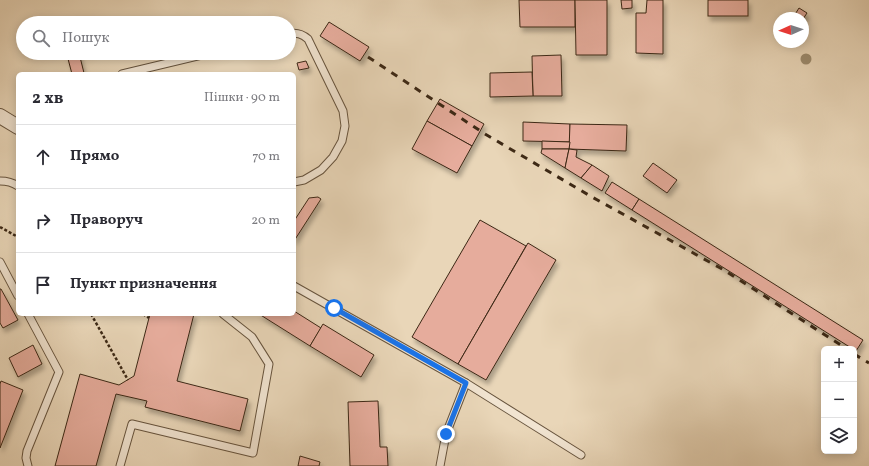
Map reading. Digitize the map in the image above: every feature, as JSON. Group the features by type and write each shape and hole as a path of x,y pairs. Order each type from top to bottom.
{"street":[{"path":"0,116 16,125"}],"lane":[{"path":"296,34 300,34 308,40 343,111 345,126 342,141 333,157 321,170 304,180 296,182"},
{"path":"130,72 181,60"},
{"path":"0,181 6,181 16,184"},
{"path":"0,262 16,292"},
{"path":"296,287 466,383 581,455"},
{"path":"28,466 26,458 27,451 59,372 29,316"},
{"path":"120,466 132,424 253,453 269,364 252,337 226,316"},
{"path":"440,466 446,434 466,383"}],"path":[{"path":"0,227 16,236"},
{"path":"92,316 128,380"}],"building":[{"path":"519,0 575,0 575,27 520,27"},
{"path":"575,0 607,0 607,55 576,55"},
{"path":"621,0 632,0 632,8 622,9"},
{"path":"647,0 663,0 663,54 636,53 636,13 646,13"},
{"path":"708,0 748,0 748,16 708,16"},
{"path":"799,8 805,12 796,12"},
{"path":"329,22 369,47 360,61 320,36"},
{"path":"561,55 562,96 533,96 532,56"},
{"path":"68,60 81,60 84,72 71,72"},
{"path":"306,61 309,68 299,70 297,63"},
{"path":"532,72 533,96 490,97 490,73"},
{"path":"440,99 484,124 472,146 427,121"},
{"path":"427,121 472,146 457,173 412,149"},
{"path":"523,122 570,124 570,142 523,141"},
{"path":"570,124 627,125 626,151 569,149"},
{"path":"542,141 570,142 569,149 542,149"},
{"path":"542,149 569,149 565,168 541,153"},
{"path":"569,149 577,150 576,157 592,165 581,178 565,168"},
{"path":"653,163 677,180 667,193 643,176"},
{"path":"592,165 609,176 602,191 581,178"},
{"path":"612,182 639,199 632,210 605,193"},
{"path":"318,197 321,199 296,238 296,218 309,198"},
{"path":"639,199 863,340 857,349 857,346 848,346 632,210"},
{"path":"480,220 526,246 458,364 412,337"},
{"path":"528,243 556,260 486,380 458,364"},
{"path":"0,289 18,320 3,328 0,323"},
{"path":"296,312 321,328 310,346 262,316 296,316"},
{"path":"149,316 193,316 177,381 248,399 240,431 145,407 147,401 116,394 96,466 55,466 80,374 119,385 134,376"},
{"path":"323,324 374,355 361,377 310,346"},
{"path":"33,345 42,364 18,377 9,358"},
{"path":"1,381 23,390 0,448 0,384"},
{"path":"378,401 380,447 387,447 388,466 350,466 348,402"},
{"path":"300,456 320,462 319,466 298,466"}],"railway":[{"path":"368,57 485,134 592,197 724,270 842,346"},
{"path":"857,356 869,363"}],"route":[{"path":"334,308 466,383 446,434"}]}
